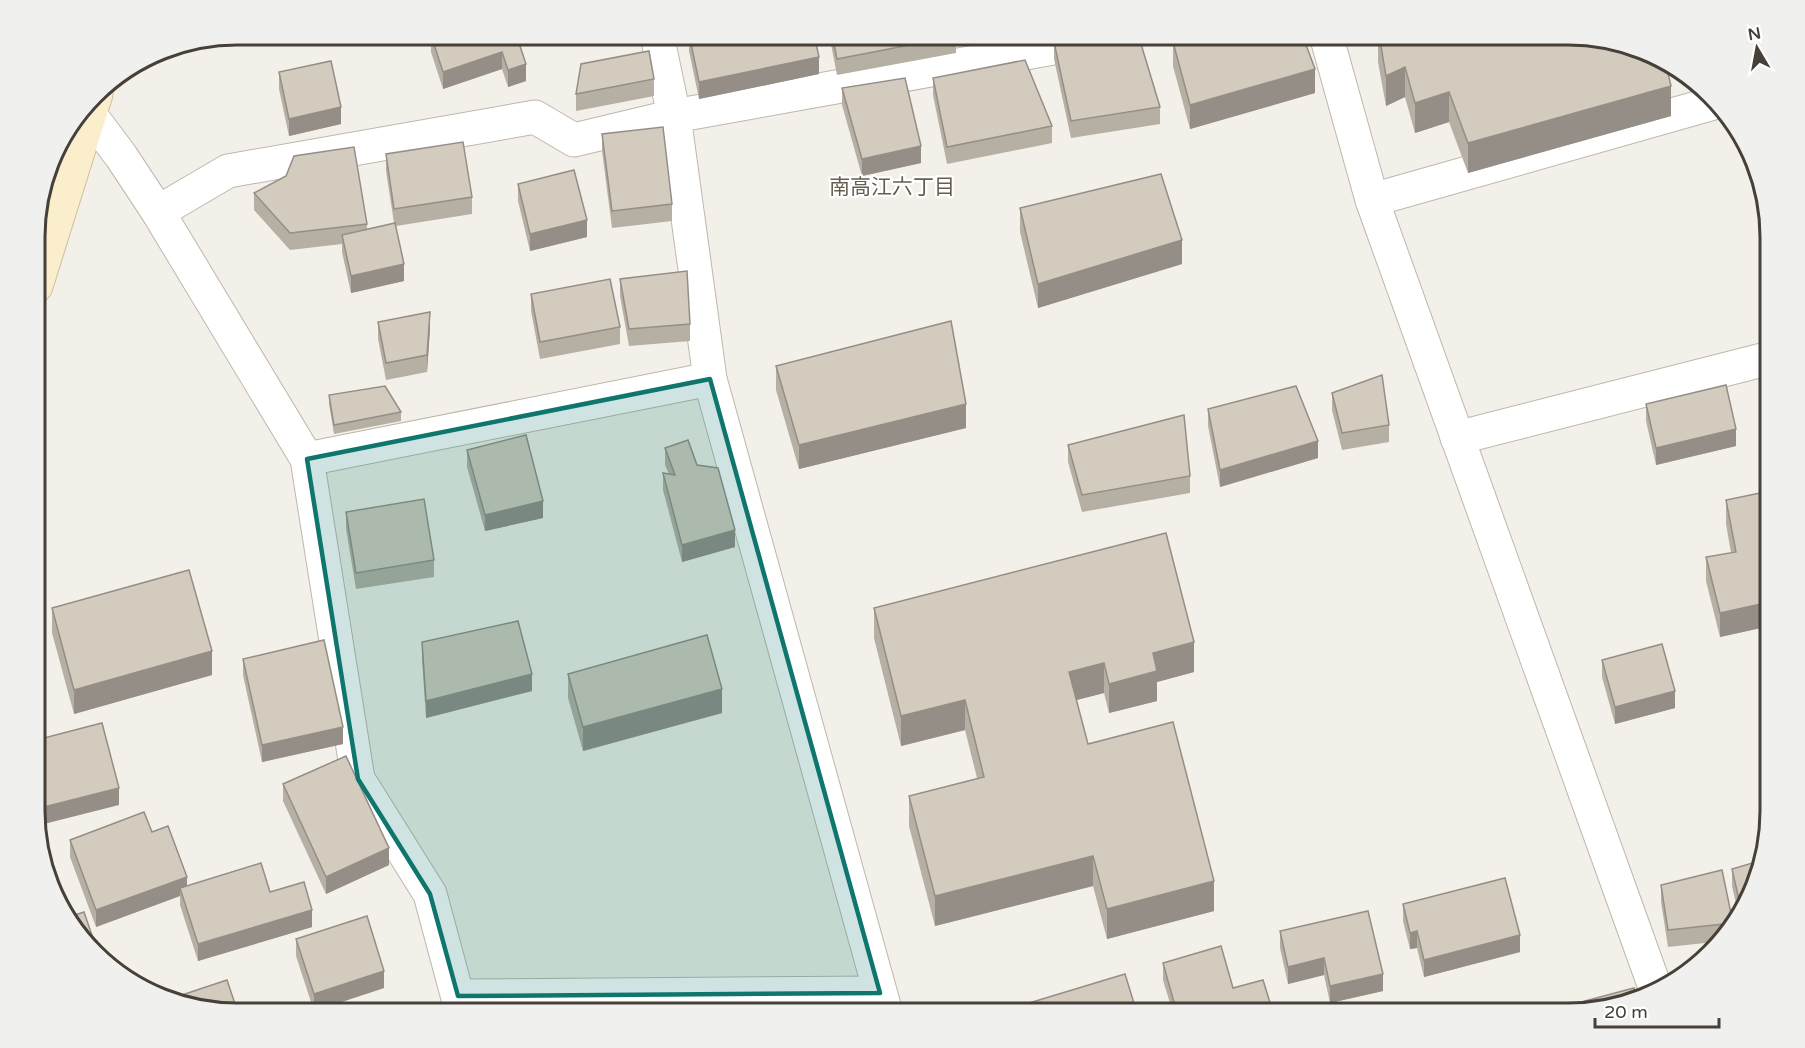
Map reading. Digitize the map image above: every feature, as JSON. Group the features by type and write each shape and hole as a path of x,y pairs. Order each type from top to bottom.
{"main road":[{"path":"45,256 87,117"}],"street":[{"path":"659,45 674,116 710,378 883,1003"},
{"path":"158,212 228,171 536,117 574,140 674,116 1065,45"},
{"path":"1329,45 1372,200 1653,983"},
{"path":"1372,200 1707,105"},
{"path":"94,109 307,459 358,779 430,894 459,1003"},
{"path":"1457,438 1760,361"},
{"path":"307,459 710,378"}],"highlighted area":[{"path":"710,379 880,993 458,996 430,894 358,779 307,459"}],"building":[{"path":"434,45 520,45 526,64 508,70 502,52 443,72"},
{"path":"691,45 816,45 819,57 699,82"},
{"path":"834,45 909,45 837,59"},
{"path":"1055,45 1141,45 1160,107 1071,121"},
{"path":"1174,45 1306,45 1315,69 1190,105"},
{"path":"1381,45 1568,45 1618,52 1642,60 1668,74 1671,86 1468,143 1449,92 1415,103 1405,67 1386,76"},
{"path":"649,51 654,79 576,94 581,64"},
{"path":"1025,60 1052,126 947,147 933,78"},
{"path":"331,61 341,107 289,119 279,72"},
{"path":"905,78 921,146 862,159 842,88"},
{"path":"663,127 672,204 612,211 602,134"},
{"path":"463,142 472,197 394,209 386,154"},
{"path":"354,147 367,224 290,233 254,193 286,176 294,156"},
{"path":"574,170 587,220 530,234 518,184"},
{"path":"1161,174 1182,240 1038,284 1020,208"},
{"path":"395,223 404,264 351,276 342,235"},
{"path":"687,271 690,324 629,329 620,279"},
{"path":"610,279 620,327 540,342 531,294"},
{"path":"430,312 427,355 386,363 378,322"},
{"path":"951,321 966,404 799,445 776,366"},
{"path":"1382,375 1389,425 1342,433 1332,393"},
{"path":"1726,385 1736,429 1656,448 1646,404"},
{"path":"385,386 401,412 334,425 329,395"},
{"path":"1296,386 1318,441 1220,470 1208,409"},
{"path":"1184,415 1190,476 1082,495 1068,445"},
{"path":"526,435 543,501 485,515 467,450"},
{"path":"688,440 697,465 718,468 735,530 682,545 663,473 675,475 665,448"},
{"path":"1760,493 1760,604 1720,613 1706,557 1736,552 1726,500"},
{"path":"424,499 434,560 356,573 346,512"},
{"path":"1166,533 1194,642 1153,653 1157,671 1109,684 1104,663 1069,672 1088,744 1173,722 1214,881 1107,909 1093,856 935,896 909,796 984,777 965,700 901,716 874,608"},
{"path":"189,570 212,651 74,690 52,608"},
{"path":"518,621 532,674 426,701 422,642"},
{"path":"707,635 722,689 583,727 568,674"},
{"path":"324,640 343,727 262,745 243,659"},
{"path":"1662,644 1675,691 1615,707 1602,660"},
{"path":"102,723 119,788 45,807 45,738"},
{"path":"346,756 389,848 326,877 283,784"},
{"path":"144,812 152,832 168,826 187,877 96,910 70,840"},
{"path":"261,863 270,892 304,882 312,910 198,944 180,888"},
{"path":"1752,863 1739,898 1732,869"},
{"path":"1722,870 1731,912 1723,924 1668,930 1661,885"},
{"path":"1505,878 1520,935 1424,960 1417,931 1410,933 1403,904"},
{"path":"1368,911 1383,974 1330,986 1324,958 1288,967 1280,931"},
{"path":"84,912 93,937 77,918 75,915"},
{"path":"367,916 384,971 314,994 296,939"},
{"path":"1221,946 1233,988 1263,980 1270,1003 1174,1003 1163,963"},
{"path":"1125,974 1134,1003 1029,1003"},
{"path":"227,980 235,1003 212,1001 183,995"},
{"path":"1634,988 1635,991 1606,999 1581,1002"}],"district":[{"name":"南高江六丁目","path":"892,187"}]}
